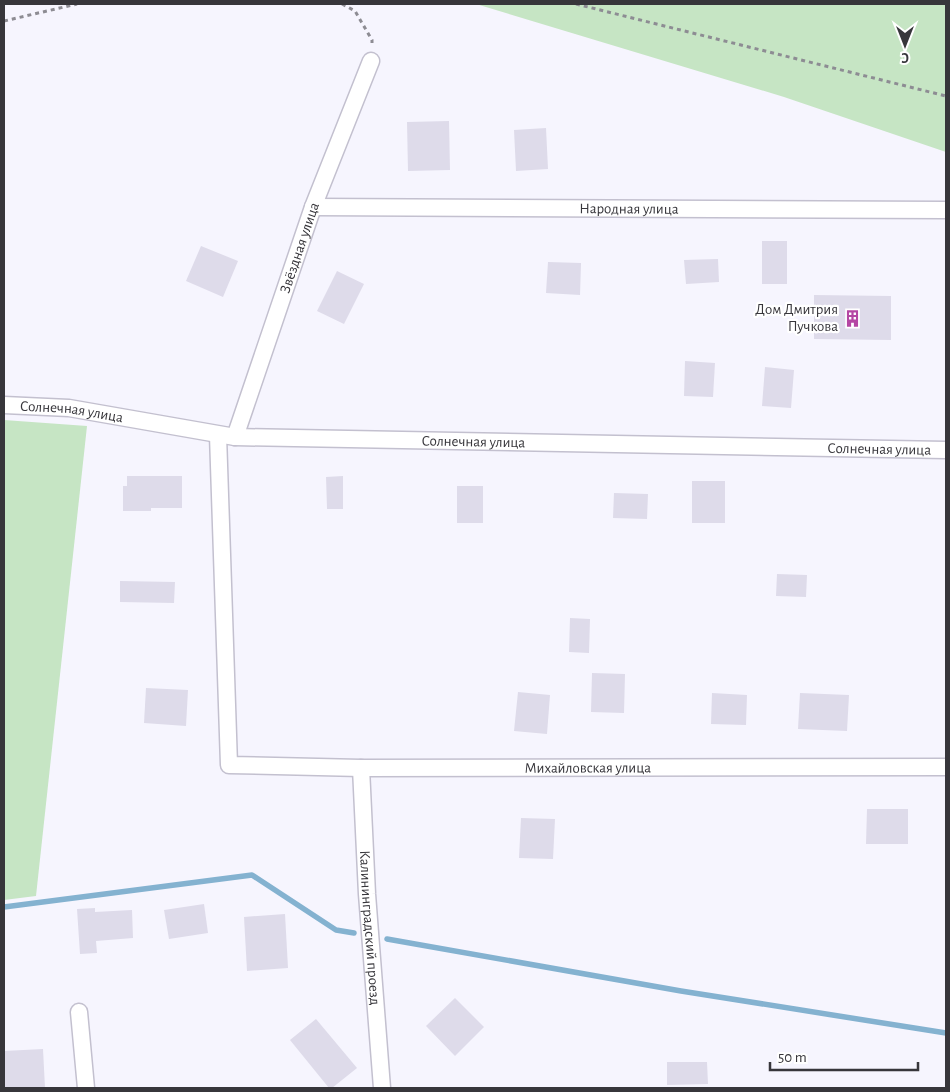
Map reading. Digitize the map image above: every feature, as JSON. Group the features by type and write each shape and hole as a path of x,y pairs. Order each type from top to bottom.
{"street":[{"name":"Звёздная улица","path":"235,437 313,207 371,61"},
{"name":"Народная улица","path":"313,207 946,210"},
{"name":"Солнечная улица","path":"4,405 69,408 235,437 946,450"},
{"name":"Михайловская улица","path":"218,435 229,765 361,768 946,767"},
{"name":"Калининградский проезд","path":"361,768 382,1088"},
{"path":"79,1012 86,1088"}],"path":[{"path":"4,21 77,4"},
{"path":"342,4 355,11 372,40 371,61"},
{"path":"576,4 946,96"}],"green space":[{"path":"476,4 946,4 946,152 784,97"},
{"path":"4,420 87,426 36,896 4,900"}],"building":[{"path":"449,121 450,170 408,171 407,122"},
{"path":"546,128 548,169 516,171 514,130"},
{"path":"762,241 787,241 787,284 762,284"},
{"path":"201,246 238,261 223,297 186,281"},
{"path":"718,259 719,282 686,284 684,260"},
{"path":"548,262 581,263 580,295 546,293"},
{"path":"337,271 364,284 344,324 317,311"},
{"name":"Дом Дмитрия Пучкова","path":"814,295 891,296 891,340 814,339"},
{"path":"685,361 715,363 713,397 684,396"},
{"path":"765,367 794,370 791,408 762,406"},
{"path":"127,476 182,476 182,508 151,508 151,511 123,511 123,486 127,486"},
{"path":"343,476 343,509 327,509 326,477"},
{"path":"692,481 725,481 725,523 692,523"},
{"path":"457,486 483,486 483,523 457,523"},
{"path":"614,493 648,494 647,519 613,518"},
{"path":"777,574 807,575 806,597 776,596"},
{"path":"120,581 175,582 174,603 120,602"},
{"path":"570,618 590,619 589,653 569,652"},
{"path":"592,673 625,674 624,713 591,712"},
{"path":"146,688 188,690 186,726 144,723"},
{"path":"518,692 550,695 547,734 514,731"},
{"path":"712,693 747,695 746,725 711,724"},
{"path":"800,693 849,695 847,731 798,729"},
{"path":"867,809 908,809 908,844 866,844"},
{"path":"521,818 555,819 553,859 519,858"},
{"path":"204,904 208,933 169,939 164,910"},
{"path":"95,908 95,912 132,910 133,938 96,941 97,953 80,954 77,909"},
{"path":"285,914 288,968 247,971 244,917"},
{"path":"455,998 484,1027 455,1056 426,1026"},
{"path":"316,1019 357,1068 332,1088 329,1088 290,1040"},
{"path":"43,1049 45,1088 4,1088 4,1051"},
{"path":"667,1062 707,1062 708,1084 667,1085"}],"waterway":[{"path":"4,907 252,875 336,930 354,933"},
{"path":"387,939 681,991 946,1033"}],"place":[{"name":"Дом Дмитрия Пучкова","path":"852,318"}]}
